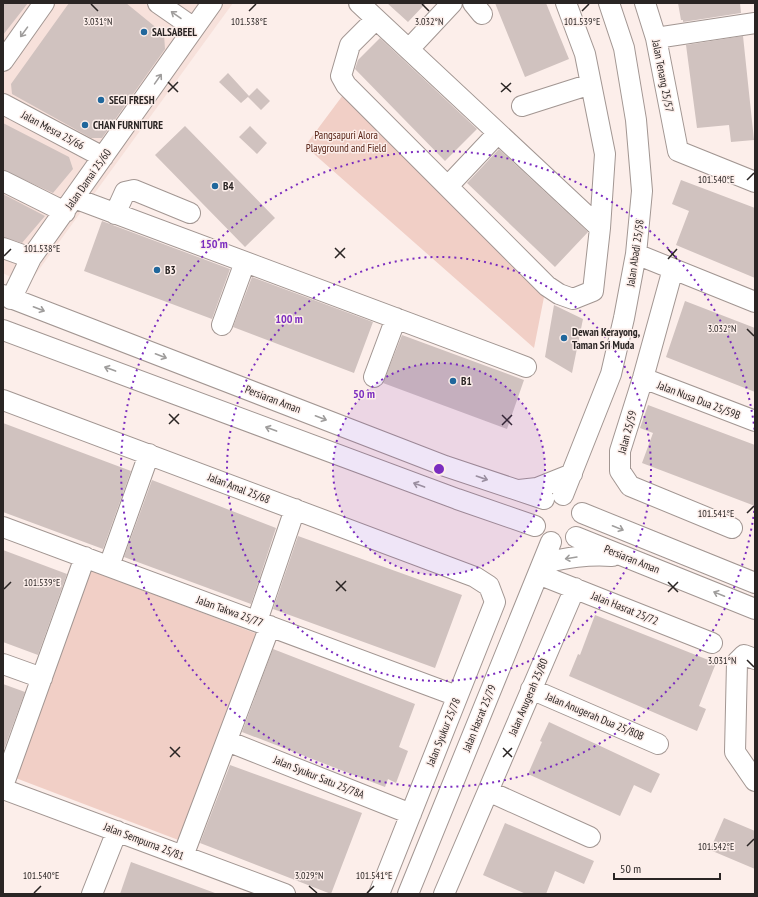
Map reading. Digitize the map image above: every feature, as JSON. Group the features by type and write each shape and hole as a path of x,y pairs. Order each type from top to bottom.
{"street":[{"path":"3,61 44,3"},
{"path":"158,3 194,28"},
{"name":"Jalan Damai 25/60","path":"7,297 31,258 212,3"},
{"path":"359,3 600,228"},
{"path":"409,49 452,3"},
{"path":"376,19 350,45 341,76 346,85 547,286 559,294 573,300 593,291 600,228 605,154 586,54 566,3"},
{"name":"Jalan Abadi 25/58","path":"554,497 572,474 611,374 624,318 636,254 642,191 636,120 624,48 610,3"},
{"name":"Jalan Tenang 25/57","path":"645,3 656,38 678,151 755,182"},
{"path":"656,38 755,23"},
{"path":"522,106 591,84"},
{"name":"Jalan Mesra 25/66","path":"3,104 103,157"},
{"path":"448,186 498,133"},
{"path":"3,181 70,205 115,214 526,367"},
{"path":"115,214 125,192 134,190 190,213"},
{"path":"3,248 31,258"},
{"path":"636,254 755,302"},
{"path":"222,325 245,262"},
{"name":"Jalan 25/59","path":"673,269 643,378 620,451 620,471 630,486 732,528"},
{"name":"Persiaran Aman","path":"7,297 445,466 517,490 554,497"},
{"path":"374,377 396,318"},
{"path":"3,330 535,526"},
{"name":"Jalan Nusa Dua 25/59B","path":"643,378 755,421"},
{"name":"Jalan Amal 25/68","path":"3,400 296,508 475,577"},
{"path":"109,566 149,454"},
{"path":"440,492 452,492 456,490 458,485 458,480 445,466"},
{"path":"517,490 537,488 558,481 572,474"},
{"path":"554,497 575,502 582,514 581,530 576,536 564,543 551,542 538,533 535,526 536,511 554,497"},
{"path":"183,856 227,741 264,624 296,508"},
{"path":"582,514 755,582"},
{"name":"Jalan Takwa 25/77","path":"3,526 457,696"},
{"name":"Persiaran Aman","path":"576,536 755,609"},
{"name":"Jalan Hasrat 25/79","path":"408,894 551,542"},
{"path":"541,568 572,557 596,555 624,556"},
{"path":"3,787 85,557"},
{"name":"Jalan Hasrat 25/72","path":"541,568 575,588 712,643"},
{"name":"Jalan Syukur 25/78","path":"379,894 495,602 490,586 475,577"},
{"name":"Jalan Anugerah 25/80","path":"444,894 575,588"},
{"path":"750,657 737,662 735,752 755,781"},
{"path":"3,664 42,678"},
{"name":"Jalan Anugerah Dua 25/80B","path":"532,689 658,744"},
{"name":"Jalan Syukur Satu 25/78A","path":"227,741 411,814"},
{"name":"Jalan Sempurna 25/81","path":"3,787 183,856 239,886 285,894"},
{"path":"488,791 590,837"},
{"path":"92,894 117,831"}],"shaded area":[{"path":"3,3 233,3 27,286 3,273"}],"green space":[{"name":"Pangsapuri Alora Playground and Field","path":"343,95 544,297 534,348 305,146"},
{"path":"88,569 257,634 181,841 13,777"}],"building":[{"path":"3,3 28,3 3,35"},
{"path":"69,3 126,3 164,34 165,49 102,138 91,138 12,94 11,84"},
{"path":"387,3 426,3 408,22"},
{"path":"495,3 546,3 569,59 525,77"},
{"path":"678,3 740,3 741,13 683,22 683,20 681,20"},
{"path":"743,36 754,140 731,142 729,125 697,128 686,45"},
{"path":"380,38 477,129 445,161 355,69 358,60"},
{"path":"228,73 249,96 241,103 219,82"},
{"path":"257,88 270,101 261,110 248,97"},
{"path":"3,123 69,157 73,169 53,193 3,170"},
{"name":"B4","path":"185,126 275,218 245,247 155,155"},
{"path":"250,126 267,143 257,154 239,137"},
{"path":"499,149 588,232 555,267 467,183"},
{"path":"681,180 755,208 755,278 676,245 689,211 672,204"},
{"path":"3,194 45,216 22,243 3,237"},
{"name":"B3","path":"102,221 230,269 212,319 84,271"},
{"path":"252,277 373,322 354,373 233,327"},
{"path":"685,301 755,328 755,392 666,357"},
{"name":"Dewan Kerayong, Taman Sri Muda","path":"554,305 583,319 572,373 545,357"},
{"name":"B1","path":"402,335 524,380 507,429 383,383"},
{"path":"648,405 755,445 755,506 642,463 653,433 640,428"},
{"path":"3,423 131,471 103,549 3,512"},
{"path":"152,480 276,528 251,604 124,557"},
{"path":"298,536 462,595 435,668 273,609"},
{"path":"3,550 67,574 38,655 3,642"},
{"path":"595,615 716,663 699,706 706,709 697,731 569,676 578,654 580,655"},
{"path":"273,649 415,704 399,747 408,751 396,783 388,779 385,787 242,732"},
{"path":"3,684 25,692 3,752"},
{"path":"549,722 660,774 651,793 634,785 620,816 528,774 542,742 540,741"},
{"path":"230,765 362,813 331,894 200,843"},
{"path":"724,818 755,831 755,869 710,850"},
{"path":"505,823 594,861 584,884 555,871 546,894 526,894 483,875"},
{"path":"131,862 215,893 120,894"}],"place":[{"name":"SALSABEEL","path":"144,32"},
{"name":"SEGI FRESH","path":"101,100"},
{"name":"CHAN FURNITURE","path":"85,125"},
{"name":"B4","path":"215,186"},
{"name":"B3","path":"157,270"},
{"name":"Dewan Kerayong, Taman Sri Muda","path":"564,338"},
{"name":"B1","path":"453,381"}]}
